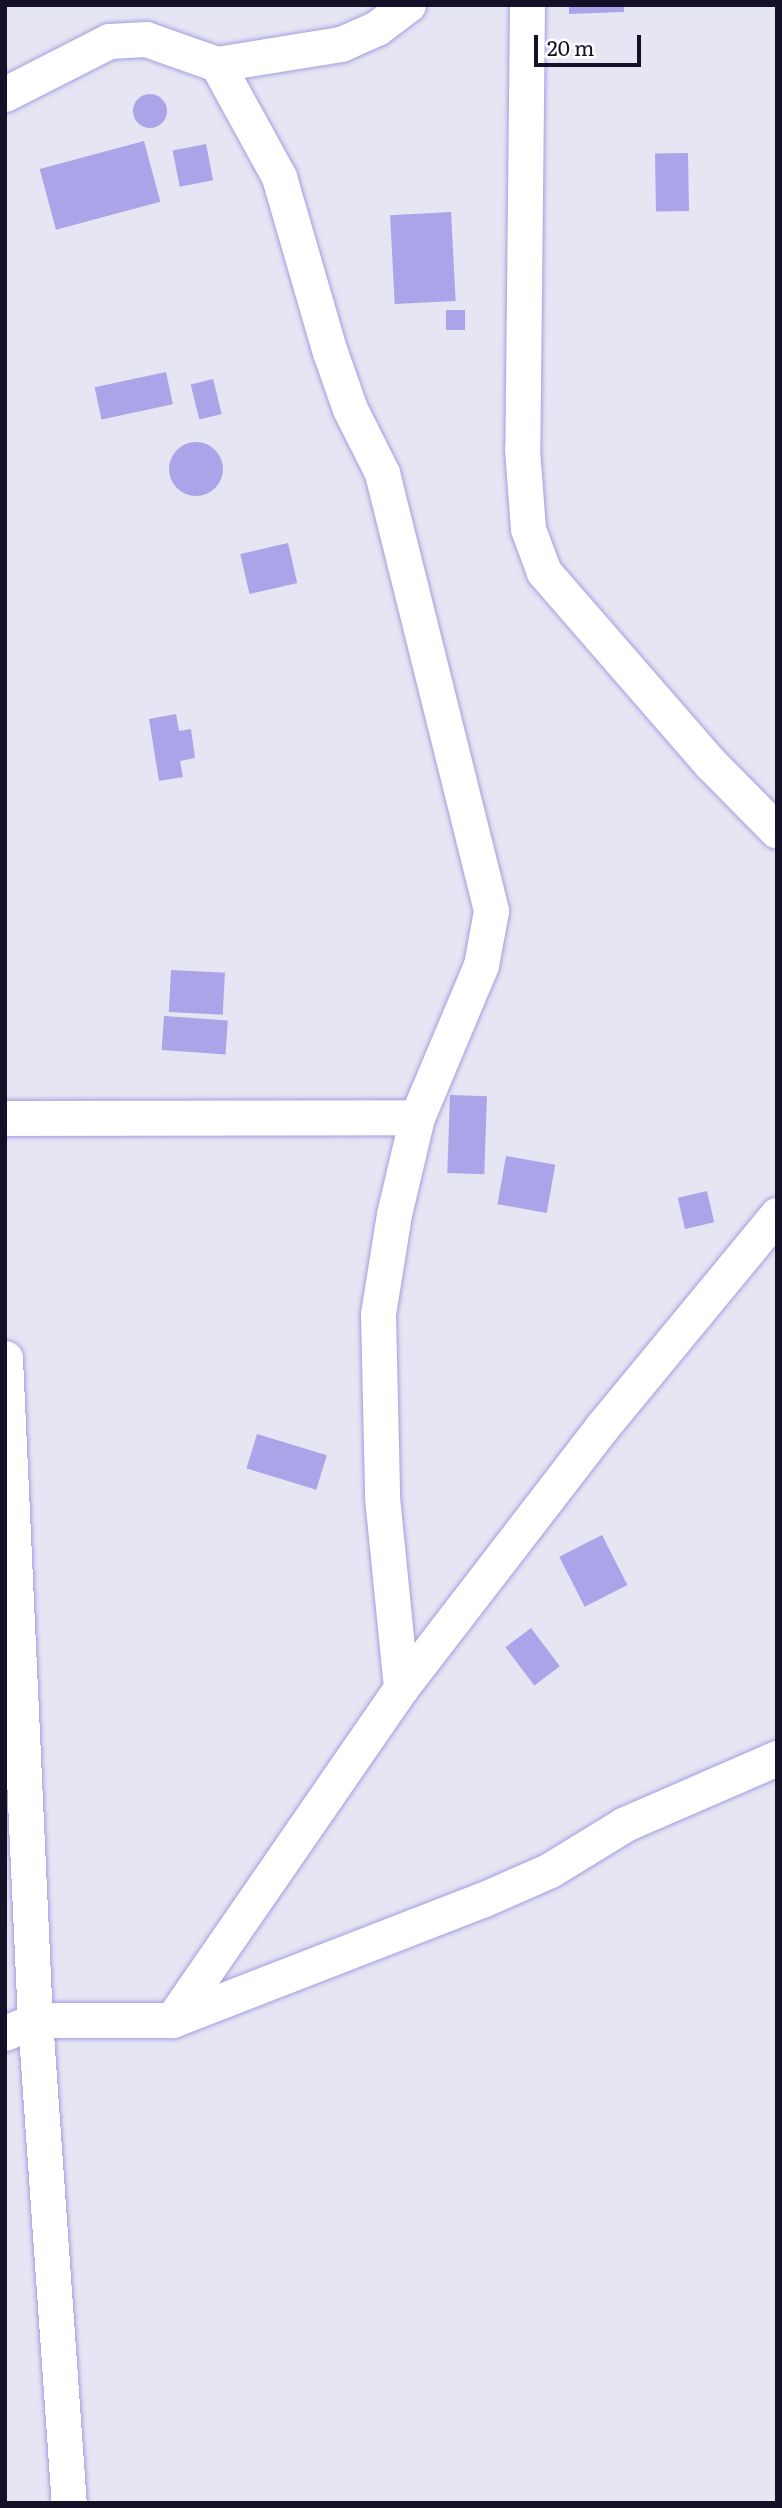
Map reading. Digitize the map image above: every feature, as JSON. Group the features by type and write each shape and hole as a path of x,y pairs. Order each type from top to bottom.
{"street":[{"path":"5,94 109,41 146,39 217,64 341,44 377,28 408,5"},
{"path":"527,5 522,449 528,529 544,572 710,763 777,831"},
{"path":"217,64 279,177 330,352 350,409 382,473 491,911 481,965 417,1117 394,1214 378,1314 382,1497 401,1688"},
{"path":"5,1118 417,1117"},
{"path":"172,2020 401,1688 602,1427 777,1215"},
{"path":"5,1358 20,2026 69,2503"},
{"path":"20,2026 172,2020 493,1895 550,1870 625,1824 777,1758"}],"building":[{"path":"569,5 624,5 624,12 569,14"},
{"path":"150,94 162,99 167,111 162,123 150,128 138,123 133,111 138,99"},
{"path":"144,141 160,202 56,230 40,169"},
{"path":"206,144 213,180 180,187 173,150"},
{"path":"688,153 689,211 656,212 655,154"},
{"path":"451,212 456,301 395,304 390,215"},
{"path":"446,310 465,310 465,330 446,330"},
{"path":"166,372 173,404 101,419 95,387"},
{"path":"213,379 222,414 199,419 191,385"},
{"path":"196,442 215,450 223,469 215,488 196,496 177,488 169,469 177,450"},
{"path":"288,543 297,583 249,594 240,554"},
{"path":"176,714 179,731 191,729 195,758 180,761 183,777 159,781 149,719"},
{"path":"171,970 225,973 223,1015 169,1012"},
{"path":"164,1016 228,1020 225,1054 162,1050"},
{"path":"450,1095 487,1096 484,1174 447,1173"},
{"path":"506,1156 555,1165 547,1213 497,1204"},
{"path":"707,1191 714,1222 685,1229 678,1198"},
{"path":"257,1434 327,1455 316,1490 246,1468"},
{"path":"602,1535 627,1585 585,1607 559,1557"},
{"path":"531,1628 560,1666 534,1686 505,1647"}]}
